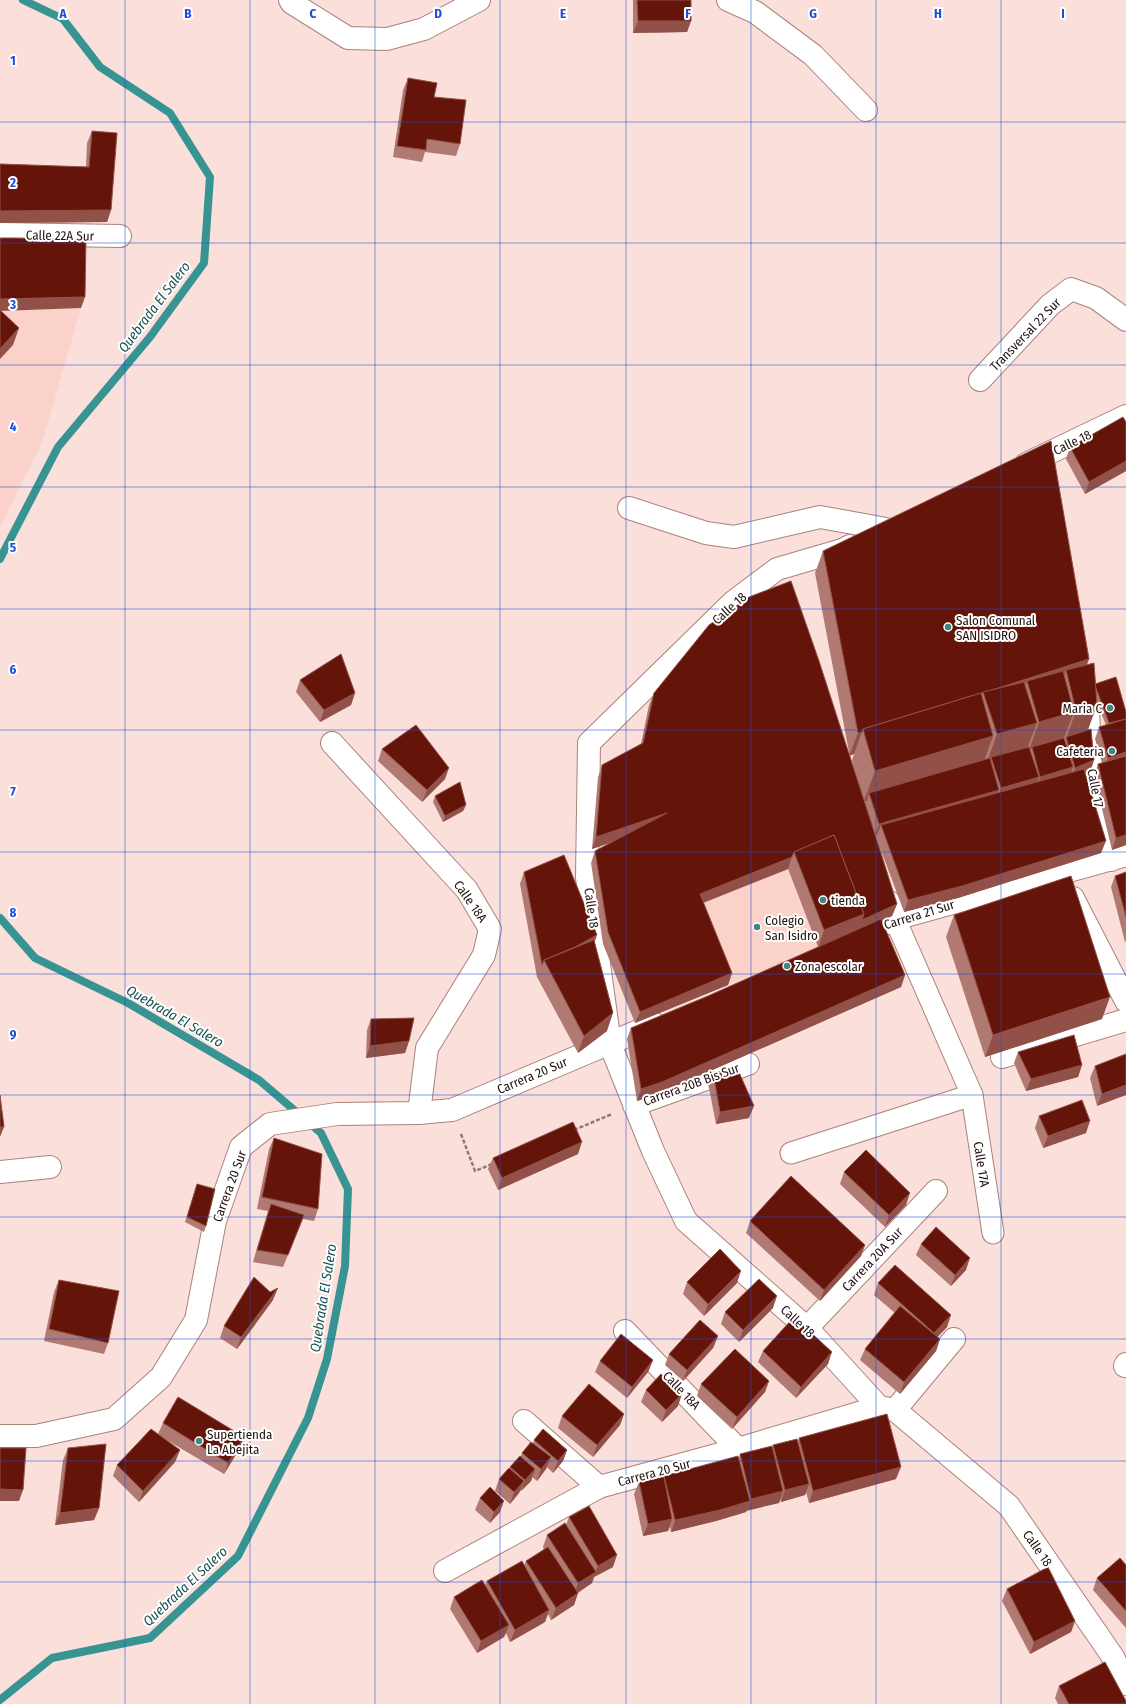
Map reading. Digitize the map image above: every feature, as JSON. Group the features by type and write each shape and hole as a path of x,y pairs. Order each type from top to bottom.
{"street":[{"path":"292,1 348,38 387,38 424,29 479,0"},
{"path":"728,0 759,6 813,55 866,110"},
{"name":"Calle 22A Sur","path":"0,234 120,236"},
{"name":"Transversal 22 Sur","path":"980,380 1050,305 1071,289 1096,298 1126,320"},
{"name":"Calle 18","path":"1007,473 1126,416"},
{"path":"1049,454 1053,477"},
{"path":"629,508 706,533 734,537 820,517 886,530"},
{"name":"Calle 18","path":"908,520 842,550 777,569 733,602 589,743 587,877 610,1044 653,1151 686,1221 807,1328 887,1408 1009,1506 1120,1651 1126,1684"},
{"path":"777,569 785,590"},
{"name":"Calle 17","path":"1085,676 1092,775 1118,857"},
{"name":"Calle 18A","path":"332,743 466,890 490,928 484,955 427,1048 419,1113"},
{"name":"Carrera 21 Sur","path":"837,945 896,919 1118,857"},
{"path":"1061,873 1126,1001"},
{"name":"Calle 17A","path":"885,883 896,919 972,1095 993,1232"},
{"path":"610,1044 676,1015"},
{"path":"1002,1057 1126,1020"},
{"name":"Carrera 20 Sur","path":"0,1436 36,1436 114,1419 161,1377 196,1320 215,1221 241,1147 270,1124 337,1114 419,1113 452,1110 527,1077 610,1044"},
{"name":"Carrera 20B Bis Sur","path":"634,1104 748,1064"},
{"path":"791,1153 972,1095"},
{"path":"0,1172 50,1167"},
{"name":"Carrera 20A Sur","path":"807,1328 936,1191"},
{"name":"Calle 18A","path":"625,1331 738,1449"},
{"path":"887,1408 954,1339"},
{"name":"Carrera 20 Sur","path":"445,1571 599,1487 887,1408"},
{"path":"524,1421 599,1487"}],"path":[{"path":"569,1132 634,1104"},
{"path":"452,1110 475,1171 497,1162"}],"shaded area":[{"path":"81,308 43,440 0,527 0,311"},
{"name":"Colegio San Isidro","path":"787,869 818,949 727,985 695,906"}],"building":[{"path":"637,0 691,0 691,21 638,21"},
{"path":"408,78 437,83 434,97 466,100 460,144 427,139 426,150 397,146"},
{"path":"92,131 117,133 111,210 0,211 0,164 89,167"},
{"path":"0,238 86,239 85,297 0,299"},
{"path":"0,310 19,328 0,349"},
{"path":"1123,417 1126,422 1126,461 1089,482 1070,447"},
{"name":"Salon Comunal SAN ISIDRO","path":"1051,441 1089,659 983,692 984,693 863,729 862,732 858,733 823,551"},
{"path":"791,581 819,661 897,904 862,920 864,914 834,835 794,852 792,857 700,894 732,973 640,1012 608,932 595,851 667,813 596,837 602,765 643,743 654,693 709,625 749,597"},
{"path":"341,654 355,693 324,710 300,680"},
{"path":"1094,663 1097,705 1076,711 1066,670"},
{"path":"1063,671 1074,712 1039,722 1027,681"},
{"name":"Maria C","path":"1116,677 1126,712 1126,719 1109,723 1095,684"},
{"path":"1024,682 1037,723 997,734 983,692"},
{"path":"981,693 993,736 875,771 863,729"},
{"path":"1126,719 1126,752 1108,758 1099,727"},
{"path":"416,725 449,768 427,790 382,749"},
{"path":"1091,729 1094,760 1075,768 1066,737"},
{"path":"1064,738 1073,767 1040,777 1032,747"},
{"path":"1029,747 1039,777 1001,788 991,757"},
{"path":"1126,756 1126,835 1116,838 1098,764"},
{"path":"990,758 999,790 879,824 869,793"},
{"path":"1084,769 1106,841 962,886 908,900 881,825"},
{"path":"460,782 466,805 445,816 435,796"},
{"path":"834,835 864,914 824,930 794,852"},
{"path":"564,855 597,935 575,947 544,960 542,965 524,872"},
{"path":"1126,872 1126,917 1115,876"},
{"path":"1071,876 1110,997 993,1035 954,915"},
{"path":"881,919 905,975 662,1082 641,1089 631,1028 708,996"},
{"path":"594,940 613,1013 584,1036 544,960"},
{"path":"414,1018 409,1041 370,1046 371,1019"},
{"path":"1074,1035 1082,1065 1031,1079 1018,1052"},
{"path":"1126,1054 1126,1085 1102,1094 1095,1066"},
{"path":"738,1070 754,1106 720,1112 713,1072"},
{"path":"0,1095 4,1127 0,1127"},
{"path":"1082,1100 1090,1121 1048,1136 1039,1116"},
{"path":"573,1122 582,1142 502,1178 493,1158"},
{"path":"274,1138 322,1154 318,1209 262,1197"},
{"path":"866,1150 910,1193 889,1215 844,1172"},
{"path":"791,1176 865,1245 824,1290 750,1221"},
{"path":"197,1184 215,1189 206,1226 187,1217"},
{"path":"271,1204 304,1215 288,1255 257,1250"},
{"path":"936,1227 970,1258 955,1275 921,1244"},
{"path":"720,1249 741,1271 708,1304 687,1282"},
{"path":"895,1265 951,1315 934,1333 878,1283"},
{"path":"254,1277 270,1292 278,1288 241,1337 224,1326"},
{"path":"759,1279 777,1296 743,1330 725,1312"},
{"path":"59,1280 119,1291 108,1343 49,1329"},
{"path":"900,1306 940,1339 904,1382 865,1349"},
{"path":"794,1317 832,1352 801,1387 763,1351"},
{"path":"700,1320 718,1336 687,1370 669,1354"},
{"path":"621,1334 653,1360 632,1387 600,1361"},
{"path":"735,1349 769,1381 737,1417 701,1384"},
{"path":"661,1374 682,1394 666,1410 646,1390"},
{"path":"589,1384 624,1414 597,1445 562,1416"},
{"path":"178,1397 244,1437 228,1463 163,1423"},
{"path":"887,1414 901,1467 813,1491 799,1438"},
{"path":"151,1429 180,1450 143,1491 117,1465"},
{"path":"543,1429 567,1450 558,1461 534,1440"},
{"path":"797,1439 809,1484 785,1490 773,1445"},
{"path":"531,1442 551,1457 541,1469 522,1453"},
{"path":"106,1444 99,1508 60,1513 68,1448"},
{"path":"772,1446 783,1491 751,1499 740,1454"},
{"path":"0,1448 26,1448 23,1490 0,1489"},
{"path":"520,1456 535,1469 525,1480 510,1467"},
{"path":"738,1456 750,1501 720,1510 675,1520 664,1476"},
{"path":"509,1468 524,1481 514,1492 499,1479"},
{"path":"664,1477 672,1519 648,1524 639,1482"},
{"path":"490,1487 504,1501 494,1512 480,1498"},
{"path":"589,1506 617,1555 598,1566 569,1517"},
{"path":"565,1523 596,1572 578,1583 547,1535"},
{"path":"548,1547 578,1593 556,1608 526,1561"},
{"path":"1120,1558 1126,1565 1126,1611 1097,1578"},
{"path":"522,1561 549,1610 515,1630 487,1581"},
{"path":"1048,1567 1075,1621 1034,1642 1007,1589"},
{"path":"482,1580 509,1625 481,1641 454,1597"},
{"path":"1105,1662 1126,1701 1126,1704 1069,1704 1059,1686"}],"waterway":[{"name":"Quebrada El Salero","path":"0,559 58,447 150,337 204,263 210,177 170,113 100,67 63,19 23,0"},
{"name":"Quebrada El Salero","path":"0,918 35,958 128,1003 259,1080 321,1133 348,1189 345,1266 327,1359 308,1418 238,1556 150,1638 52,1658 0,1700"}],"place":[{"name":"Salon Comunal SAN ISIDRO","path":"948,627"},
{"name":"Maria C","path":"1110,708"},
{"name":"Cafeteria","path":"1112,751"},
{"name":"tienda","path":"823,900"},
{"name":"Colegio San Isidro","path":"757,927"},
{"name":"Zona escolar","path":"787,966"},
{"name":"Supertienda La Abejita","path":"199,1441"}]}
